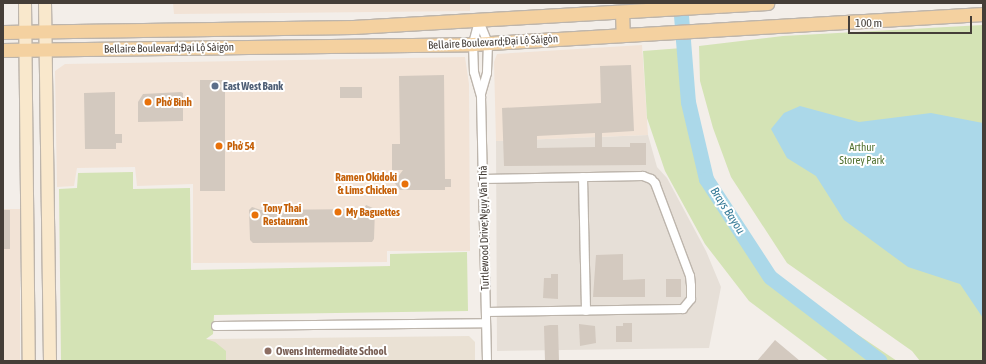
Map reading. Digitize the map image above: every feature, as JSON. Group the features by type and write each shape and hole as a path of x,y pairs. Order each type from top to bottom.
{"main road":[{"path":"25,3 29,361"},
{"path":"45,3 50,361"},
{"name":"Bellaire Boulevard;Đại Lộ Sàigòn","path":"3,32 353,27 479,21 767,3"},
{"path":"622,12 623,35"},
{"name":"Bellaire Boulevard;Đại Lộ Sàigòn","path":"3,50 473,44 983,14"},
{"path":"27,181 48,181"}],"street":[{"name":"Turtlewood Drive;Ngụy Văn Thà","path":"479,21 488,43 487,73 481,95"},
{"name":"Turtlewood Drive;Ngụy Văn Thà","path":"479,21 473,44 474,72 481,95 487,361"},
{"path":"483,179 643,176 651,179 655,183 690,276 691,286 691,299 683,309 486,312"},
{"path":"583,177 586,311"},
{"path":"216,326 486,323"}],"shaded area":[{"path":"173,3 470,3 470,11 174,14"},
{"path":"642,45 648,135 496,141 494,62 497,54"},
{"path":"465,57 469,84 470,251 387,251 387,262 193,263 193,184 137,186 135,167 77,168 74,186 57,187 55,71 65,64"},
{"path":"648,135 657,167 667,178 706,251 721,287 709,348 497,351 496,141"},
{"path":"3,209 20,209 20,361 3,361"},
{"name":"Owens Intermediate School","path":"469,336 475,342 475,361 61,361 206,339"}],"green space":[{"name":"Arthur Storey Park","path":"983,25 983,361 920,361 912,351 787,263 731,177 713,128 700,81 699,46 783,36"},
{"path":"682,48 682,67 692,124 712,177 768,268 802,297 897,361 829,361 749,301 705,244 665,171 647,118 643,51"},
{"path":"133,172 133,189 190,188 191,270 390,266 390,254 467,252 468,311 214,315 213,334 206,339 215,342 226,351 226,361 61,361 59,189 77,188 78,173"}],"water":[{"path":"800,106 859,122 931,113 983,123 983,318 960,284 908,267 844,220 816,176 787,158 771,129 784,113"}],"building":[{"path":"631,65 634,131 602,133 602,147 630,147 630,143 646,143 646,165 504,166 502,108 601,103 600,66","holes":["595,133 595,147 537,148 537,136"]},
{"path":"444,75 445,179 451,179 451,187 445,187 445,190 400,190 394,182 403,170 392,170 392,144 400,144 399,76"},
{"path":"200,80 225,80 225,191 200,191"},
{"path":"340,87 362,87 362,98 340,98"},
{"path":"115,92 115,134 122,134 122,143 116,143 116,149 85,149 84,93"},
{"path":"183,93 183,121 138,122 138,102 143,94"},
{"path":"366,205 375,209 374,239 372,242 253,243 250,240 249,210 252,207 261,210 364,209"},
{"path":"3,210 10,210 10,249 3,249"},
{"path":"623,254 623,280 645,279 645,297 593,297 596,255"},
{"path":"551,274 558,274 558,299 543,298 544,278 551,278"},
{"path":"666,279 681,279 681,297 666,297"},
{"path":"623,323 632,323 632,342 616,342 616,326 623,326"},
{"path":"579,324 595,326 596,343 580,346"},
{"path":"558,325 559,361 545,361 544,326"},
{"path":"775,340 800,361 757,361"}],"waterway":[{"name":"Brays Bayou","path":"680,3 688,102 706,179 770,277 880,361"}],"place":[{"name":"East West Bank","path":"215,86"},
{"name":"Phở Bình","path":"148,102"},
{"name":"Phở 54","path":"219,146"},
{"name":"Ramen Okidoki & Lims Chicken","path":"405,184"},
{"name":"My Baguettes","path":"338,212"},
{"name":"Tony Thai Restaurant","path":"255,215"},
{"name":"Owens Intermediate School","path":"268,351"}]}
